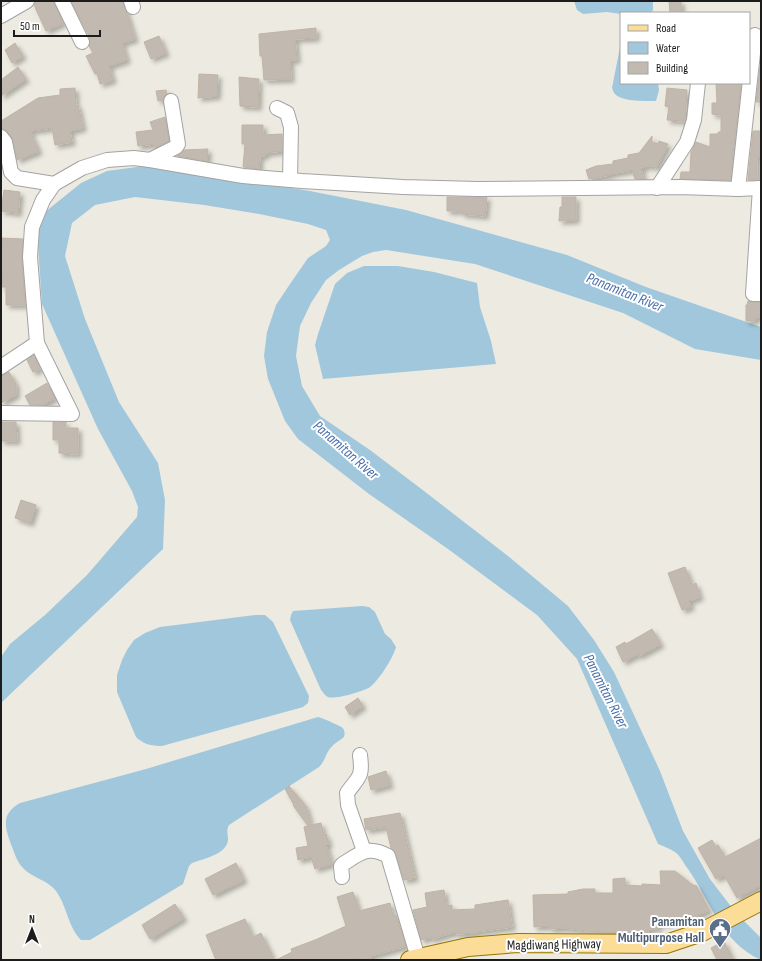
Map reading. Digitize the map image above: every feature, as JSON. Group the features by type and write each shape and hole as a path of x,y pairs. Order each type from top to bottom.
{"main road":[{"name":"Magdiwang Highway","path":"412,959 468,947 518,943 666,944 702,932 761,901"}],"street":[{"path":"1,16 27,1"},
{"path":"62,1 82,42"},
{"path":"750,74 754,35"},
{"path":"657,188 687,142 694,120 698,84"},
{"path":"738,189 749,84"},
{"path":"150,160 176,147 178,144 171,101"},
{"path":"277,108 287,113 291,127 290,180"},
{"path":"1,137 5,142 11,172 17,178 54,184"},
{"path":"1,413 72,414 37,343 30,257 32,227 43,200 54,184 82,168 107,160 134,158 243,176 402,187 477,189 680,187 738,189 760,188 753,294 761,294"},
{"path":"1,367 37,343"},
{"path":"360,755 362,768 360,776 347,793 348,805 364,851"},
{"path":"342,877 341,866 364,851 378,851 388,856 412,959"}],"water":[{"path":"574,1 653,1 652,12 620,12 620,14 607,12 583,14 577,10"},
{"path":"620,47 620,84 658,84 659,90 656,101 640,101 618,97 612,88"},
{"name":"Panamitan River","path":"151,165 310,191 406,210 567,255 646,287 761,327 761,360 695,349 623,313 475,264 386,250 373,252 362,256 326,280 311,303 300,326 296,356 302,386 320,416 370,450 424,491 508,556 568,606 594,640 614,672 660,771 683,831 710,879 736,913 761,938 761,960 747,952 726,932 679,855 658,844 577,659 537,615 448,549 369,494 298,439 285,421 268,379 264,356 267,332 276,305 290,284 308,258 326,246 330,240 326,230 308,224 259,214 204,205 135,197 95,205 72,223 65,256 85,319 119,402 158,463 165,500 163,549 1,703 1,657 10,644 45,615 87,575 137,517 138,507 132,491 98,429 42,304 37,231 45,212 81,183 107,171"},
{"path":"364,266 398,266 434,272 477,283 480,307 491,341 496,364 323,379 315,345 335,284 347,273"},
{"path":"362,606 369,607 375,612 385,634 391,639 396,647 389,663 374,684 370,687 349,695 331,698 328,697 321,690 290,620 291,615 293,611"},
{"path":"265,615 273,622 309,696 308,703 303,707 162,746 148,744 136,737 117,692 117,675 122,660 134,640 145,633 160,627"},
{"path":"318,717 343,728 345,733 344,737 334,744 319,767 229,825 227,831 227,845 224,849 208,858 192,863 189,866 183,884 90,940 81,940 77,935 70,923 60,897 53,887 27,871 21,866 16,858 7,834 6,822 9,812 20,803 146,769"}],"building":[{"path":"35,1 54,1 63,23 46,31 34,5"},
{"path":"71,1 123,1 135,39 122,43 127,60 109,66 113,80 100,84 97,73 95,74 86,56 93,53 89,46 90,38"},
{"path":"669,1 681,1 681,12 670,12"},
{"path":"316,28 316,38 295,39 297,60 290,60 291,79 264,80 262,56 260,56 259,34"},
{"path":"159,36 166,53 151,59 144,42"},
{"path":"15,43 23,56 12,63 5,50"},
{"path":"18,67 26,79 1,96 1,80"},
{"path":"760,67 761,102 756,102"},
{"path":"199,74 218,75 217,96 198,98"},
{"path":"239,77 259,79 258,107 240,106"},
{"path":"716,84 741,84 730,180 680,179 681,172 690,172 691,152 696,142 710,147 710,134 718,134 718,132 721,132 721,115 712,114 712,103 717,103"},
{"path":"75,88 76,106 78,105 83,128 70,131 72,142 55,145 52,128 30,131 39,151 17,160 13,140 7,131 1,129 1,121 38,98 60,95 60,89"},
{"path":"667,88 687,90 685,121 667,120 669,107 665,106"},
{"path":"166,90 167,94 163,100 158,101 156,91"},
{"path":"165,117 169,141 155,148 155,144 138,146 136,132 153,130 150,122"},
{"path":"242,125 263,125 263,135 282,134 282,151 265,153 265,156 260,156 259,169 243,167 245,144 242,144"},
{"path":"753,131 761,131 760,156 757,156 757,180 748,180"},
{"path":"652,136 652,142 658,144 659,141 668,144 656,168 653,166 643,166 644,168 641,169 644,179 635,179 632,170 589,179 586,170 596,166 613,164 613,161 628,158 628,155 639,153"},
{"path":"208,149 207,161 177,156 184,150"},
{"path":"4,190 20,192 18,213 1,211"},
{"path":"447,197 487,197 485,216 462,214 462,211 447,211"},
{"path":"562,197 576,197 576,220 559,221 560,207 562,207"},
{"path":"2,238 23,239 22,258 25,305 6,305 6,287 2,287 1,272"},
{"path":"748,301 761,302 761,317 756,317 755,321 746,321 746,305"},
{"path":"34,355 40,369 33,372 27,360"},
{"path":"9,372 16,384 16,395 1,403 1,376"},
{"path":"47,383 55,398 42,405 30,405 25,396"},
{"path":"1,422 16,422 17,441 1,441"},
{"path":"53,422 66,422 66,428 78,428 78,454 59,453 59,440 53,440"},
{"path":"21,500 36,505 30,523 15,518"},
{"path":"685,567 692,585 696,583 700,597 689,601 691,607 682,610 668,573"},
{"path":"652,629 661,644 639,656 638,654 623,662 616,647 625,642 626,644"},
{"path":"358,698 363,706 350,715 345,707"},
{"path":"386,771 390,785 371,790 368,777"},
{"path":"289,786 306,806 311,825 321,823 324,835 326,834 329,844 326,845 332,864 315,869 311,857 298,860 296,848 308,846 304,827 308,826 293,805 285,789"},
{"path":"400,813 415,878 404,880 396,854 391,848 386,827 366,830 364,819"},
{"path":"761,838 761,885 737,898 724,875 716,879 698,848 712,840 716,847 718,845 725,857"},
{"path":"236,863 244,880 213,895 205,879"},
{"path":"660,871 675,871 694,886 696,885 709,910 694,917 670,917 670,923 658,924 658,929 648,929 648,933 588,932 565,928 550,929 550,926 534,927 533,895 568,894 568,892 583,889 595,889 595,893 613,893 613,879 625,878 625,885 661,885"},
{"path":"444,890 446,906 452,905 452,910 475,909 475,905 508,900 512,927 475,933 456,934 455,932 432,939 432,937 421,940 413,910 427,907 425,893"},
{"path":"353,892 359,911 390,903 393,916 396,915 406,946 361,960 358,960 358,958 349,960 276,960 292,952 291,949 346,926 337,897"},
{"path":"175,904 184,918 150,939 142,925"},
{"path":"245,919 253,937 261,933 274,960 216,960 206,935"},
{"name":"Panamitan Multipurpose Hall","path":"724,941 733,960 717,960 711,948"}],"place":[{"name":"Panamitan Multipurpose Hall","path":"720,948"}]}
